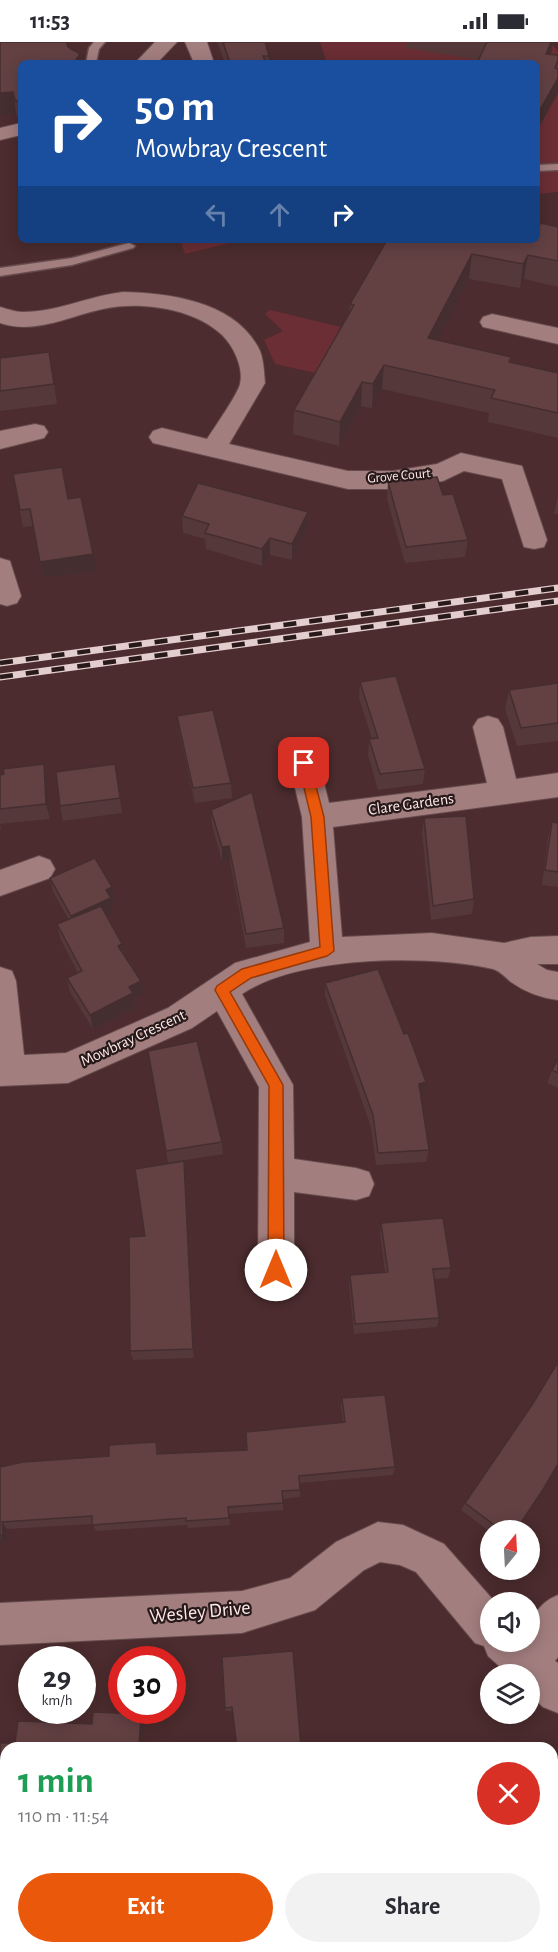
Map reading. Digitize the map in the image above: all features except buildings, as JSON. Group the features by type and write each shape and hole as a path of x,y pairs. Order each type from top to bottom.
{"street":[{"path":"149,60 166,42"},
{"path":"195,42 198,44 203,60"},
{"path":"0,122 18,119"},
{"path":"0,134 18,130"},
{"path":"0,314 7,319 27,321 108,300 151,300 209,315 227,325 247,350 253,383 214,448"},
{"path":"492,322 558,336"},
{"path":"0,440 35,432"},
{"name":"Grove Court","path":"162,437 348,480 393,480 413,477 443,472 461,462 513,472 534,540"},
{"path":"0,568 7,596"},
{"path":"488,727 504,791"},
{"path":"304,763 317,817 327,951"},
{"name":"Clare Gardens","path":"317,817 558,785"},
{"path":"0,883 39,869"},
{"name":"Mowbray Crescent","path":"5,1071 68,1068 180,1018 247,973 327,951 432,947 504,957 531,951 558,950"},
{"path":"504,957 528,977 547,986 558,986"},
{"path":"0,981 5,1071"},
{"path":"222,990 276,1085 276,1270"},
{"path":"276,1173 356,1185"},
{"name":"Wesley Drive","path":"0,1624 242,1612 301,1596 350,1556 378,1542 403,1545 430,1558 480,1616"},
{"path":"532,1664 558,1616"}],"lane":[{"path":"92,60 94,48 100,42"},
{"path":"540,168 558,167"},
{"path":"0,272 72,261 129,246"}],"shaded area":[{"path":"320,42 551,42 558,52 558,192 540,194 540,60 326,60"},
{"path":"181,243 230,243 185,254"},
{"path":"270,310 416,345 409,394 275,364 264,340 283,331 265,314"}],"railway":[{"path":"0,663 558,588"},
{"path":"0,677 558,601"}],"route":[{"path":"276,1270 276,1085 222,990 247,973 327,951 317,817 304,763"}]}
